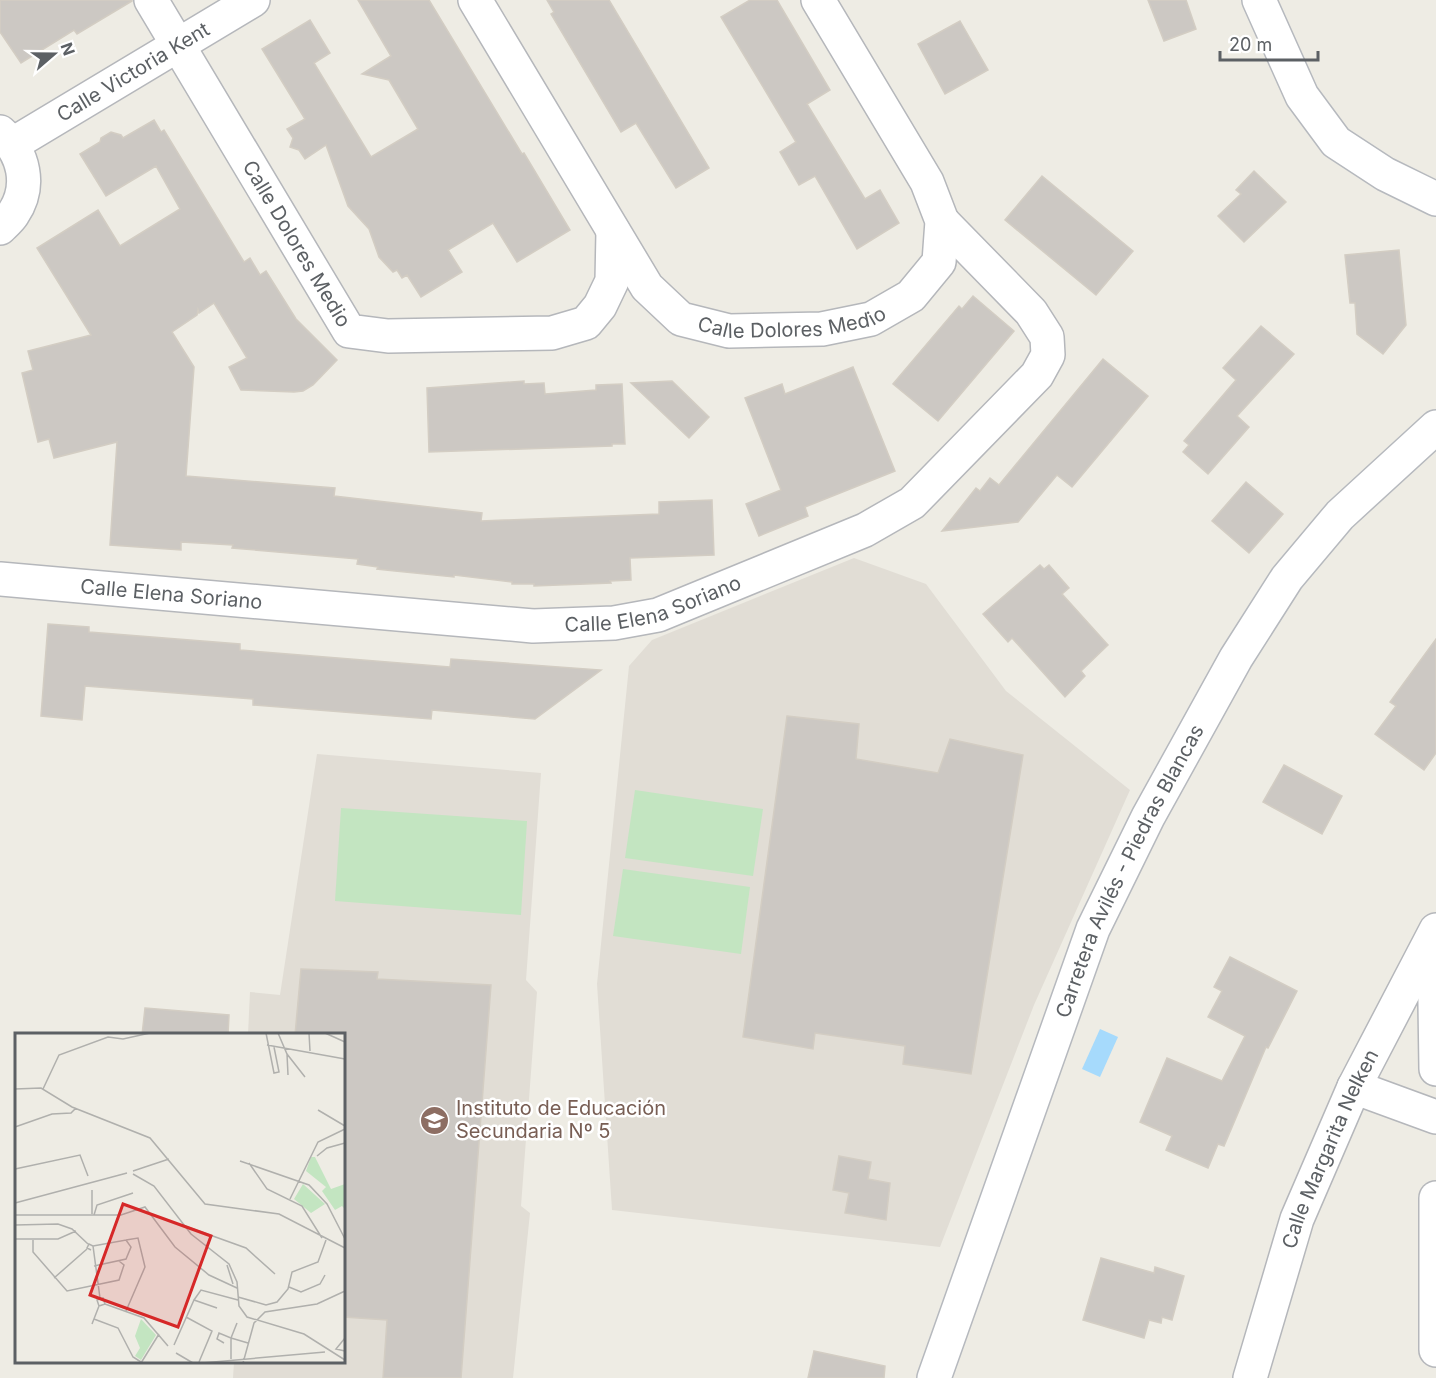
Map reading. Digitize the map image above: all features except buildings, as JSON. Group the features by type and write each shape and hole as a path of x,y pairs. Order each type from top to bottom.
{"street":[{"path":"151,0 177,45"},
{"name":"Calle Victoria Kent","path":"6,138 177,45 253,0"},
{"path":"475,0 613,231"},
{"name":"Calle Dolores Medio","path":"613,231 647,287 681,319 729,332 822,329 872,319 911,296 939,262 942,221 927,182 818,0"},
{"path":"1259,0 1302,96 1336,142 1385,174 1436,199"},
{"name":"Calle Dolores Medio","path":"177,45 349,331 388,336 552,333 586,323 600,306 612,281 613,231"},
{"path":"0,228 14,213 23,187 22,165 6,138"},
{"name":"Calle Elena Soriano","path":"0,579 533,626 614,623 658,615 865,530 912,503 1037,375 1048,355 1047,336 1031,312 942,221"},
{"name":"Carretera Avilés - Piedras Blancas","path":"934,1378 1093,928 1148,817 1236,658 1287,578 1340,515 1436,428"},
{"path":"1435,932 1436,1069"},
{"name":"Calle Margarita Nelken","path":"1250,1378 1297,1219 1354,1088 1435,932"},
{"path":"1354,1088 1436,1117"},
{"path":"1436,1198 1436,1350"}],"shaded area":[{"path":"854,558 926,584 1006,691 1130,790 1034,1005 940,1247 612,1210 597,984 629,666 652,640"},
{"name":"Instituto de Educación Secundaria Nº 5","path":"317,754 541,773 526,980 537,992 521,1206 530,1213 513,1378 233,1378 234,1363 345,1363 345,1033 248,1033 250,992 280,995"}],"green space":[{"path":"635,790 763,809 753,876 625,858"},
{"path":"341,808 527,821 521,915 335,901"},
{"path":"623,869 750,887 741,954 613,936"}],"water":[{"path":"1100,1029 1118,1037 1100,1077 1082,1069"}],"place":[{"name":"Instituto de Educación Secundaria Nº 5","path":"435,1120"}]}
